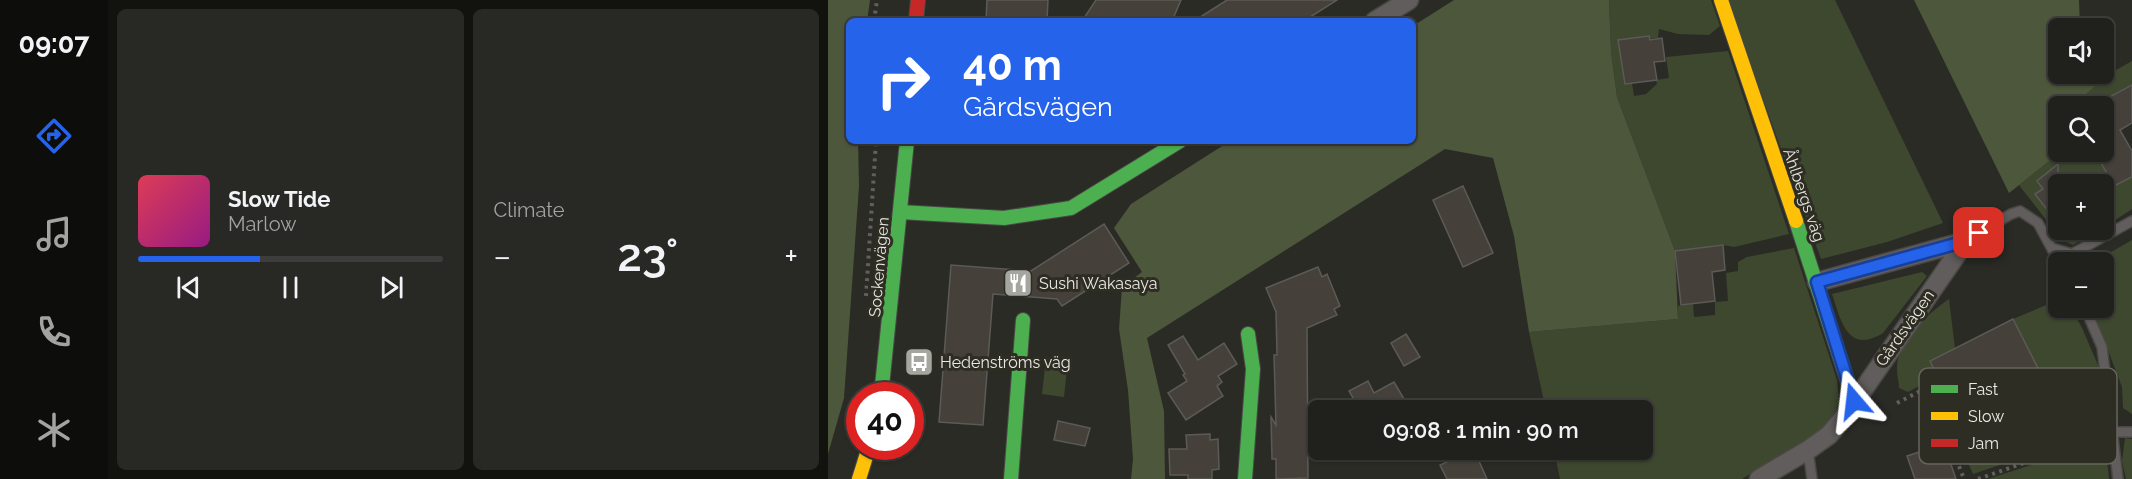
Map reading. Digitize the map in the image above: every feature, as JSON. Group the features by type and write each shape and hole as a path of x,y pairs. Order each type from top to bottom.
{"street":[{"path":"916,18 918,0"},
{"path":"1380,18 1409,0"},
{"name":"Åhlbergs väg","path":"1721,0 1817,282 1854,401"},
{"name":"Sockenvägen","path":"884,382 907,144"},
{"path":"900,212 1004,218 1071,208 1175,144"},
{"name":"Gårdsvägen","path":"1817,282 1966,241"},
{"name":"Gårdsvägen","path":"1759,479 1829,435 1845,416 1966,241"},
{"path":"1011,479 1023,320"},
{"path":"1245,479 1253,369 1248,334"},
{"path":"859,479 865,460"}],"lane":[{"name":"Gårdsvägen","path":"1966,241 2011,214 2020,212 2038,223 2054,252"},
{"path":"2052,248 2072,254 2132,220"},
{"path":"2089,318 2102,347 2105,368"},
{"path":"1808,450 1812,479"},
{"path":"2116,464 2118,479"}],"path":[{"path":"874,18 877,0"},
{"path":"865,304 876,144"},
{"path":"1897,403 1919,392"},
{"path":"1958,464 1964,479"},
{"path":"1978,479 2021,464"}],"green space":[{"path":"828,0 870,0 867,18 846,18 846,144 858,144 859,186 844,398 828,454"},
{"path":"1454,0 1609,0 1611,52 1617,97 1675,251 1678,319 1529,332 1514,236 1493,158 1445,149 1147,338 1164,411 1165,479 1131,479 1133,459 1128,390 1119,329 1122,287 1142,272 1114,228 1131,204 1225,144 1416,144 1416,24"},
{"path":"1609,0 1711,0 1720,26 1709,35 1678,34 1659,29 1658,38 1619,41 1625,84 1632,83 1634,96 1646,94 1657,84 1656,80 1669,78 1666,57 1728,51 1789,234 1734,247 1723,245 1675,251 1617,97 1611,52"},
{"path":"1727,0 1835,0 1943,223 1887,242 1821,259"},
{"path":"1914,0 2079,0 2080,18 2048,18 2048,84 2098,84 2084,96 2048,96 2048,162 2009,193"},
{"path":"2132,61 2132,85 2112,96 2084,96 2098,84 2114,84 2114,71"},
{"path":"2048,162 2101,162 2107,174 2048,174 2048,222 2019,185"},
{"path":"2132,177 2132,209 2114,221 2114,186"},
{"path":"2062,240 2082,240 2073,245"},
{"path":"2132,240 2132,414 2123,408 2122,387 2117,368 2115,368 2096,318 2114,318 2114,252 2111,252"},
{"path":"1794,248 1837,380 1840,408 1830,426 1742,479 1560,479 1556,460 1653,460 1653,400 1544,400 1529,332 1678,319 1678,306 1693,304 1694,317 1715,315 1715,302 1728,301 1726,273 1738,271 1738,262 1747,257"},
{"path":"1922,272 1927,276 1883,333 1871,339 1861,340 1847,332 1832,294"},
{"path":"1949,299 1955,349 1930,361 1933,368 1919,368 1919,386 1908,392 1899,388 1898,358 1908,338 1932,312"},
{"path":"2048,304 2048,318 2076,318 2099,368 1992,368 2013,319"},
{"path":"1045,367 1067,369 1064,397 1042,394"},
{"path":"2125,438 2132,439 2132,479 2126,479 2122,461"},
{"path":"1969,464 2002,464 1973,474"},
{"path":"2034,464 2107,464 2109,479 1988,479"}],"building":[{"path":"987,0 1048,0 1047,18 986,18"},
{"path":"1096,0 1181,0 1173,18 1084,18"},
{"path":"1227,0 1337,0 1309,18 1199,18"},
{"path":"1649,36 1650,40 1662,38 1665,61 1654,62 1657,80 1625,84 1618,40"},
{"path":"2132,85 2132,123 2120,130 2132,151 2132,177 2114,186 2114,174 2107,174 2101,162 2114,162 2114,96 2111,96"},
{"path":"2058,164 2058,174 2048,174 2048,211 2035,194 2043,189 2037,181"},
{"path":"1463,186 1493,253 1463,267 1433,200"},
{"path":"1104,224 1129,263 1062,306 1057,299 993,294 983,425 939,422 951,265 1031,271"},
{"path":"1723,245 1725,270 1712,272 1715,301 1681,305 1675,251"},
{"path":"1318,267 1322,277 1327,274 1340,306 1334,309 1337,315 1307,328 1308,478 1276,479 1276,459 1272,459 1271,417 1276,425 1274,355 1277,355 1276,312 1266,288"},
{"path":"2013,319 2038,368 1933,368 1930,361"},
{"path":"1406,334 1420,357 1404,366 1391,343"},
{"path":"1183,336 1198,360 1224,343 1237,364 1218,376 1222,382 1217,386 1223,396 1186,420 1168,393 1187,381 1168,345"},
{"path":"1368,381 1374,393 1394,382 1404,399 1354,400 1349,391"},
{"path":"1058,421 1090,428 1085,446 1054,440"},
{"path":"1210,434 1210,440 1218,439 1219,469 1212,470 1212,479 1188,479 1188,475 1170,475 1169,449 1187,449 1186,435"},
{"path":"1919,452 1919,464 1951,464 1956,479 1915,479 1907,456"},
{"path":"1451,460 1478,460 1487,479 1447,479 1440,465"}],"traffic: fast":[{"path":"882,382 907,144"},
{"path":"900,212 1004,218 1071,208 1175,144"},
{"path":"1796,221 1854,401"},
{"path":"1011,479 1023,320"},
{"path":"1245,479 1253,369 1248,334"}],"traffic: slow":[{"path":"1721,0 1796,221"},
{"path":"859,479 865,460"}],"traffic: jam":[{"path":"916,18 918,0"}],"place":[{"name":"Sushi Wakasaya","path":"1018,283"},
{"name":"Hedenströms väg","path":"919,362"}],"route":[{"path":"1854,401 1817,282 1966,241 1979,233"}]}
